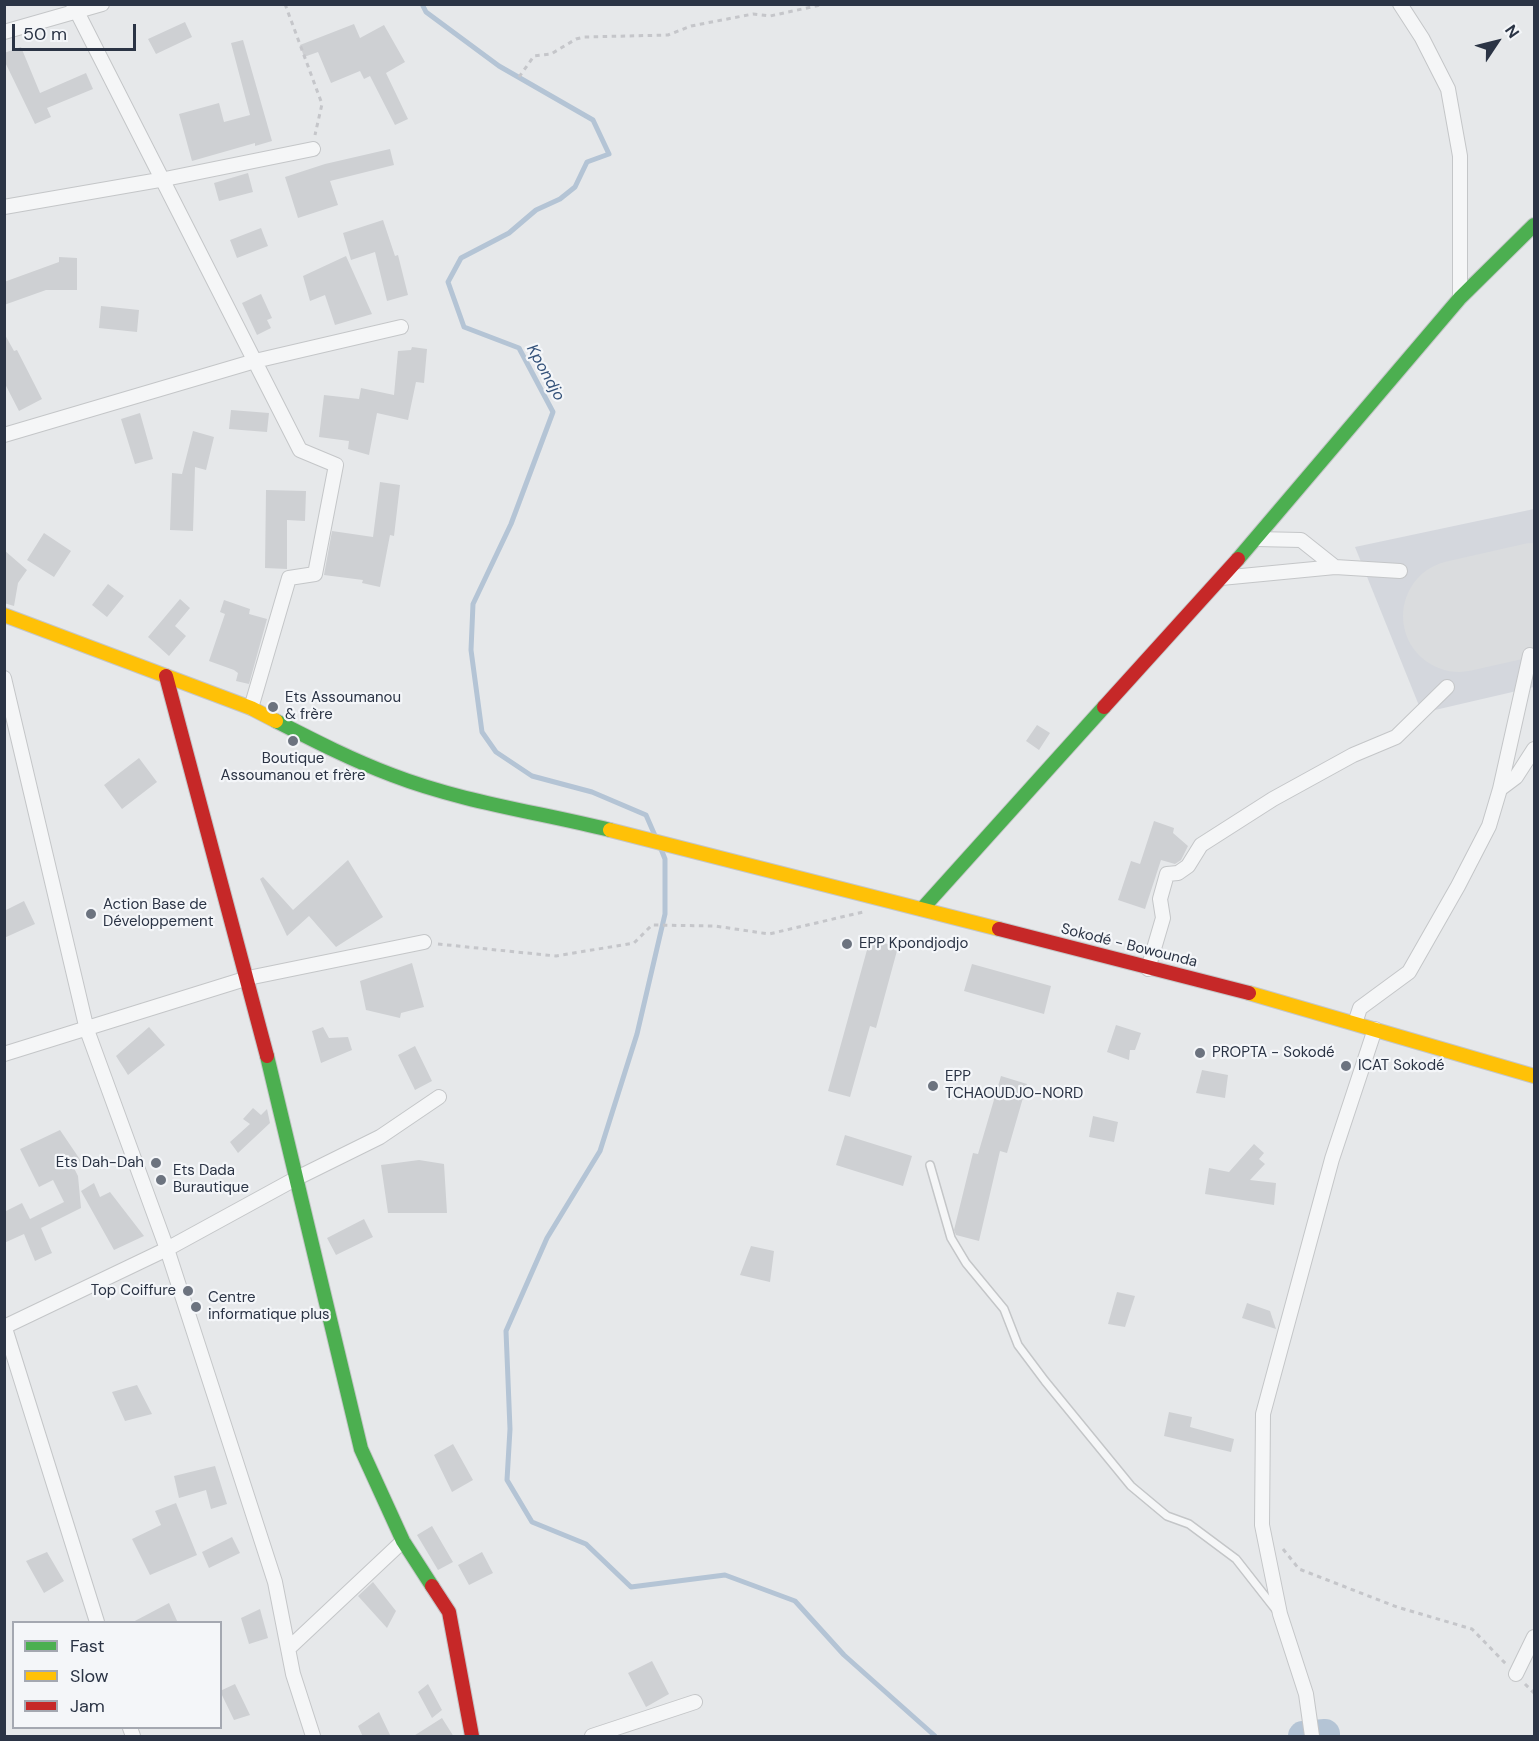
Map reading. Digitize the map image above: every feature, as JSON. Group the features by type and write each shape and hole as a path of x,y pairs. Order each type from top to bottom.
{"street":[{"path":"4,32 75,8 102,4"},
{"path":"1400,4 1422,38 1448,89 1460,156 1460,298"},
{"path":"75,8 165,179 300,450 336,465 315,574 289,578 251,708"},
{"path":"4,207 165,179 312,149"},
{"path":"922,909 1221,579 1460,298 1521,235 1534,225"},
{"path":"4,435 255,361 401,327"},
{"path":"1256,539 1301,540 1335,567"},
{"path":"1221,579 1335,567 1400,571"},
{"name":"Sokodé - Bowounda","path":"4,615 251,708 338,753 393,776 466,798 714,856 1148,969 1275,999 1534,1076"},
{"path":"1355,1023 1360,1008 1409,972 1484,836 1500,789 1530,655"},
{"path":"166,676 248,978 362,1449 403,1541 449,1612 472,1737"},
{"path":"4,678 7,701 87,1030 167,1249 275,1582 288,1649 313,1737"},
{"path":"1148,969 1163,918 1160,899 1167,874 1178,873 1188,866 1201,845 1273,799 1353,755 1396,737 1448,687"},
{"path":"1500,789 1516,777 1534,749"},
{"path":"4,1054 248,978 424,942"},
{"path":"1312,1734 1306,1694 1280,1614 1262,1525 1263,1414 1332,1159 1376,1029"},
{"path":"96,1621 5,1326 167,1249 295,1179 380,1137 439,1097"},
{"path":"288,1649 403,1541"},
{"path":"1516,1674 1534,1637"},
{"path":"592,1737 696,1702"}],"lane":[{"path":"930,1165 951,1238 966,1263 1004,1309 1018,1345 1045,1381 1131,1486 1167,1516 1189,1524 1236,1558 1280,1614"}],"path":[{"path":"285,4 322,104 312,149"},
{"path":"519,77 534,56 551,54 576,39 668,35 699,24 753,14 770,16 825,4"},
{"path":"424,942 556,956 634,943 652,925 715,926 769,934 866,911"},
{"path":"1262,1525 1299,1569 1397,1607 1472,1629 1534,1693"}],"shaded area":[{"path":"1534,509 1534,687 1422,713 1355,547"}],"building":[{"path":"185,22 192,37 156,54 148,39"},
{"path":"354,24 360,38 384,25 405,62 386,73 408,119 395,125 370,76 364,79 360,71 331,83 318,52 304,57 300,45"},
{"path":"243,40 272,141 255,146 255,143 192,161 179,114 219,103 224,122 250,115 231,43"},
{"path":"21,47 40,93 86,73 93,89 47,108 51,117 35,124 4,60 4,53"},
{"path":"390,149 394,165 330,181 338,205 298,218 285,177 325,164"},
{"path":"248,173 253,192 219,201 214,183"},
{"path":"383,220 395,256 398,255 408,295 387,301 375,252 351,260 343,233"},
{"path":"261,228 268,246 237,258 230,240"},
{"path":"346,256 372,314 335,325 325,295 310,301 303,276"},
{"path":"59,257 77,258 77,290 46,290 4,305 4,282 59,262"},
{"path":"261,294 272,318 267,320 271,328 257,335 242,303"},
{"path":"101,306 139,310 137,332 99,328"},
{"path":"4,333 14,351 17,350 42,399 19,411 4,382"},
{"path":"412,347 427,349 424,383 416,382 408,420 377,413 369,455 348,449 349,441 319,437 324,395 359,399 361,388 394,395 398,351 411,350"},
{"path":"231,410 269,413 267,432 229,429"},
{"path":"140,413 153,459 135,464 121,419"},
{"path":"193,431 214,437 206,470 195,467 193,531 170,530 172,473 182,474"},
{"path":"380,482 400,485 394,536 390,535 380,587 362,583 363,580 324,575 332,531 373,537"},
{"path":"266,490 306,491 305,521 287,520 287,569 265,568"},
{"path":"44,533 71,551 54,577 27,560"},
{"path":"4,550 27,570 18,583 14,606 4,603"},
{"path":"108,584 124,596 107,617 92,605"},
{"path":"180,599 190,608 175,626 186,636 169,656 148,637"},
{"path":"224,600 250,609 249,614 267,619 249,684 236,681 238,673 234,670 209,661 225,614 220,612"},
{"path":"1037,725 1050,733 1039,750 1026,741"},
{"path":"139,758 157,782 122,809 104,785"},
{"path":"1154,821 1174,828 1173,833 1188,846 1181,860 1175,864 1161,860 1145,909 1118,900 1131,861 1140,864"},
{"path":"348,860 383,917 336,947 309,916 287,936 260,879 263,877 293,910"},
{"path":"24,901 35,924 4,938 4,911"},
{"path":"870,939 898,947 876,1028 870,1026 850,1097 828,1091"},
{"path":"412,963 424,1007 401,1013 400,1018 366,1010 360,981"},
{"path":"972,964 1051,986 1044,1014 964,991"},
{"path":"1116,1025 1141,1033 1135,1050 1130,1050 1129,1060 1107,1052"},
{"path":"149,1027 165,1045 128,1075 116,1056"},
{"path":"323,1027 329,1038 348,1037 352,1050 321,1063 312,1031"},
{"path":"415,1046 432,1081 415,1090 398,1055"},
{"path":"1202,1070 1228,1075 1225,1098 1196,1093"},
{"path":"1001,1076 1027,1084 1007,1153 1000,1151 979,1241 956,1235 954,1230 973,1153 978,1154"},
{"path":"253,1108 261,1115 267,1109 270,1123 238,1153 230,1142 250,1124 243,1119"},
{"path":"1093,1116 1118,1122 1114,1142 1089,1137"},
{"path":"60,1130 81,1161 72,1164 78,1176 81,1208 41,1228 52,1253 35,1261 24,1234 4,1243 4,1212 22,1203 30,1219 64,1202 53,1180 39,1187 20,1149"},
{"path":"845,1135 912,1156 903,1186 836,1165"},
{"path":"1254,1144 1264,1153 1259,1159 1265,1164 1250,1180 1276,1183 1274,1205 1205,1194 1209,1168 1229,1172"},
{"path":"419,1160 444,1164 447,1213 388,1213 381,1165"},
{"path":"94,1183 100,1197 110,1192 144,1236 114,1250 81,1191"},
{"path":"364,1219 373,1237 336,1255 327,1238"},
{"path":"751,1246 774,1251 770,1282 740,1275"},
{"path":"1117,1292 1135,1296 1125,1327 1108,1324"},
{"path":"1247,1303 1270,1311 1276,1329 1242,1318"},
{"path":"137,1385 152,1414 125,1421 112,1392"},
{"path":"1169,1412 1192,1417 1190,1427 1234,1439 1231,1452 1164,1436"},
{"path":"453,1444 473,1480 452,1492 434,1455"},
{"path":"215,1466 227,1504 211,1509 206,1490 179,1498 174,1476"},
{"path":"176,1503 197,1555 150,1575 132,1539 161,1525 155,1511"},
{"path":"432,1526 453,1562 438,1570 417,1535"},
{"path":"232,1537 240,1553 209,1568 202,1552"},
{"path":"47,1552 64,1581 44,1593 26,1561"},
{"path":"482,1552 493,1573 469,1585 458,1565"},
{"path":"373,1582 396,1611 387,1628 358,1596"},
{"path":"169,1603 177,1621 135,1621"},
{"path":"260,1609 268,1638 249,1644 241,1618"},
{"path":"652,1661 669,1694 646,1707 628,1673"},
{"path":"235,1684 250,1715 234,1720 222,1695 222,1690"},
{"path":"428,1684 442,1710 432,1718 418,1692"},
{"path":"379,1712 391,1737 363,1737 358,1726"},
{"path":"442,1718 454,1737 412,1737"}],"waterway":[{"name":"Kpondjo","path":"422,4 426,12 499,66 593,120 609,154 587,162 575,187 560,199 536,210 509,233 461,258 448,282 464,327 519,348 553,412 511,524 473,604 471,650 482,732 496,752 532,776 592,792 646,815 656,838"},
{"path":"661,849 665,859 665,914 637,1034 600,1151 547,1238 506,1331 510,1429 507,1480 532,1522 586,1544 631,1587 725,1575 795,1601 844,1655 935,1736"},
{"path":"1303,1736 1325,1734"}],"runway":[{"path":"1459,616 1534,599"}],"traffic: fast":[{"path":"1238,559 1460,298 1534,225"},
{"path":"922,909 1104,707"},
{"path":"276,721 362,763 418,784 472,800 610,830"},
{"path":"267,1056 361,1449 403,1541 432,1586"}],"traffic: slow":[{"path":"4,615 251,708 276,721"},
{"path":"610,830 999,929"},
{"path":"1249,993 1534,1076"}],"traffic: jam":[{"path":"1104,707 1238,559"},
{"path":"166,676 267,1056"},
{"path":"999,929 1249,993"},
{"path":"432,1586 449,1612 472,1736"}],"place":[{"name":"Ets Assoumanou & frère","path":"273,707"},
{"name":"Boutique Assoumanou et frère","path":"293,741"},
{"name":"Action Base de Développement","path":"91,914"},
{"name":"EPP Kpondjodjo","path":"847,944"},
{"name":"PROPTA - Sokodé","path":"1200,1053"},
{"name":"ICAT Sokodé","path":"1346,1066"},
{"name":"EPP TCHAOUDJO-NORD","path":"933,1086"},
{"name":"Ets Dah-Dah","path":"156,1163"},
{"name":"Ets Dada Burautique","path":"161,1180"},
{"name":"Top Coiffure","path":"188,1291"},
{"name":"Centre informatique plus","path":"196,1307"}]}
